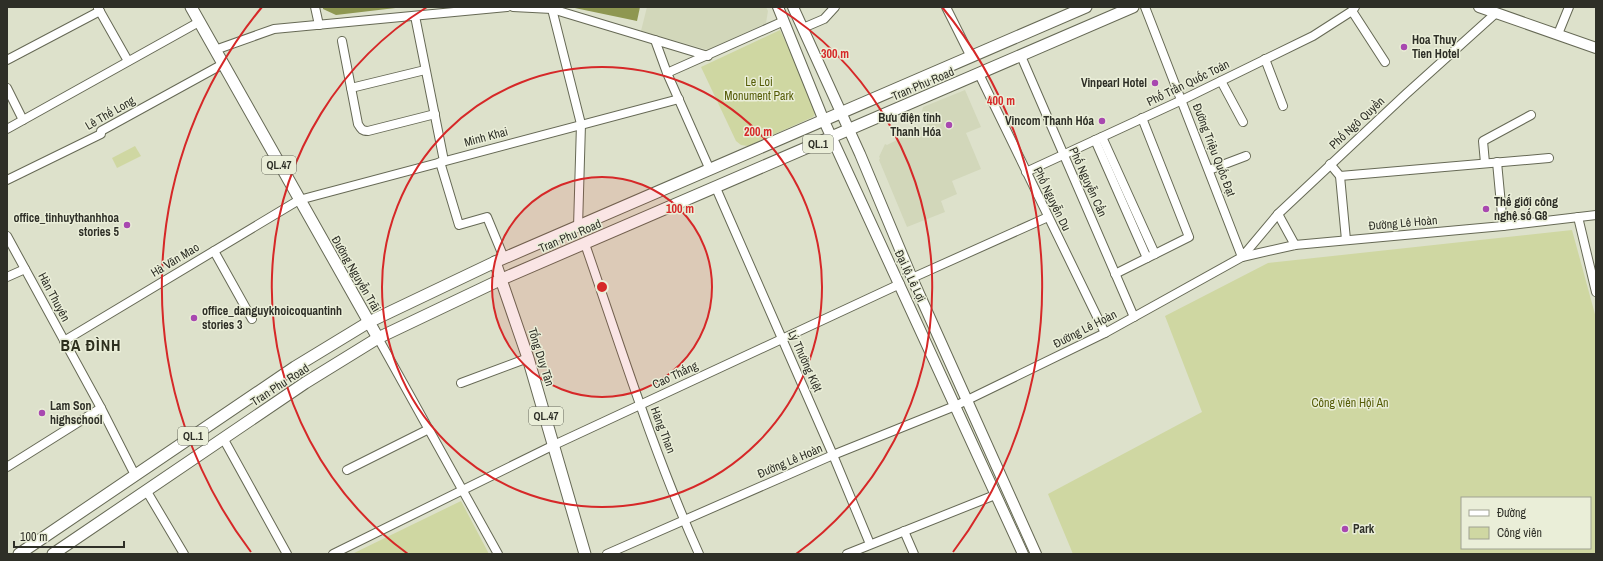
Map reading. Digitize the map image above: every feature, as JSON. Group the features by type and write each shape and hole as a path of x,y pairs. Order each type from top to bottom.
{"highway":[{"name":"Đường Nguyễn Trãi","path":"191,7 378,338"},
{"name":"Tran Phu Road","path":"19,554 295,367 369,322 499,260 1086,7"},
{"name":"Tran Phu Road","path":"53,554 305,383 378,338 502,279 1133,7"},
{"path":"1055,21 1062,38"},
{"path":"578,227 585,244"},
{"name":"Tống Duy Tân","path":"499,260 502,279 528,358 585,554"},
{"path":"135,475 146,490"}],"main road":[{"name":"Đại lộ Lê Lợi","path":"778,7 824,121 1023,554"},
{"name":"Đại lộ Lê Lợi","path":"793,7 842,113 912,278 1036,554"},
{"path":"1479,7 1596,48"}],"street":[{"path":"315,7 319,25"},
{"path":"215,50 274,29 415,16 432,10 507,7"},
{"path":"513,7 552,9 708,56"},
{"path":"803,28 824,19 835,7"},
{"path":"946,7 971,57"},
{"name":"Đường Triệu Quốc Đạt","path":"1145,7 1242,257"},
{"path":"1558,34 1568,7"},
{"path":"7,60 99,9 128,61"},
{"path":"552,9 581,124 578,227"},
{"path":"1354,9 1385,62"},
{"name":"Phố Trần Quốc Toản","path":"1026,172 1265,60 1318,33 1354,9"},
{"name":"Phố Ngô Quyền","path":"1242,257 1278,214 1330,164 1496,13"},
{"path":"415,16 424,70 435,114 442,161 459,225 487,217 499,260"},
{"path":"667,73 784,21"},
{"path":"7,129 199,22"},
{"path":"655,40 667,73 710,170"},
{"path":"342,41 358,124 363,131 435,114"},
{"name":"Phố Nguyễn Cẩn","path":"1020,56 1134,317"},
{"path":"1265,60 1283,106"},
{"name":"Lê Thế Long","path":"7,180 101,134 102,131 223,64"},
{"path":"351,88 424,70"},
{"name":"Phố Nguyễn Du","path":"979,74 1105,333"},
{"path":"1221,81 1243,122"},
{"path":"7,88 24,120"},
{"name":"Minh Khai","path":"299,200 679,99"},
{"path":"1485,163 1483,141 1531,115"},
{"path":"1115,274 1189,237 1142,118"},
{"path":"1098,139 1155,254"},
{"path":"1098,139 1147,258"},
{"path":"1209,170 1246,156"},
{"path":"1340,176 1549,158"},
{"path":"1497,162 1503,226"},
{"path":"1330,164 1340,176 1346,240"},
{"name":"Lý Thường Kiệt","path":"716,188 833,455 870,544"},
{"name":"Hà Văn Mao","path":"64,341 299,200"},
{"path":"1278,214 1295,245"},
{"name":"Đường Lê Hoàn","path":"607,554 833,455 955,406 1105,333 1242,257 1295,245 1503,226 1596,215"},
{"path":"912,278 1048,217"},
{"path":"1578,217 1594,275 1596,292"},
{"name":"Hàn Thuyên","path":"7,236 101,408 135,475"},
{"name":"Hàng Than","path":"585,244 640,405 684,520 699,554"},
{"path":"214,251 252,319"},
{"path":"7,277 25,269"},
{"name":"Cao Thắng","path":"333,554 554,445 900,284"},
{"name":"Đường Nguyễn Trãi","path":"378,338 498,554"},
{"path":"461,383 528,358"},
{"path":"7,467 101,408"},
{"path":"347,470 429,428"},
{"path":"223,438 287,554"},
{"path":"146,490 184,554"},
{"path":"847,554 995,495"},
{"path":"904,531 914,554"}],"shaded area":[{"path":"323,7 404,7 336,15 323,9"},
{"path":"570,7 640,7 637,21"},
{"path":"647,7 766,7 768,11 766,23 708,50 641,31"},
{"path":"965,90 981,127 966,133 981,169 952,181 957,194 941,201 945,212 907,227 879,157 885,144 887,145 903,137 902,135 927,125 922,111 923,107"}],"green space":[{"name":"Le Loi Monument Park","path":"780,30 815,105 816,112 813,117 748,146 741,145 736,141 701,67"},
{"path":"135,146 141,156 117,168 112,158"},
{"name":"Công viên Hội An","path":"1572,230 1596,318 1596,554 1073,554 1048,494 1202,412 1165,316 1268,263"},
{"path":"461,501 489,554 352,554"}],"place":[{"name":"Hoa Thuy Tien Hotel","path":"1404,47"},
{"name":"Vinpearl Hotel","path":"1155,83"},
{"name":"Vincom Thanh Hóa","path":"1102,121"},
{"name":"Bưu điện tỉnh Thanh Hóa","path":"949,125"},
{"name":"Thế giới công nghệ số G8","path":"1486,209"},
{"name":"office_tinhuythanhhoa stories 5","path":"127,225"},
{"name":"office_danguykhoicoquantinh stories 3","path":"194,318"},
{"name":"Lam Son highschool","path":"42,413"},
{"name":"Park","path":"1345,529"}],"district":[{"name":"BA ĐÌNH","path":"91,345"}]}
